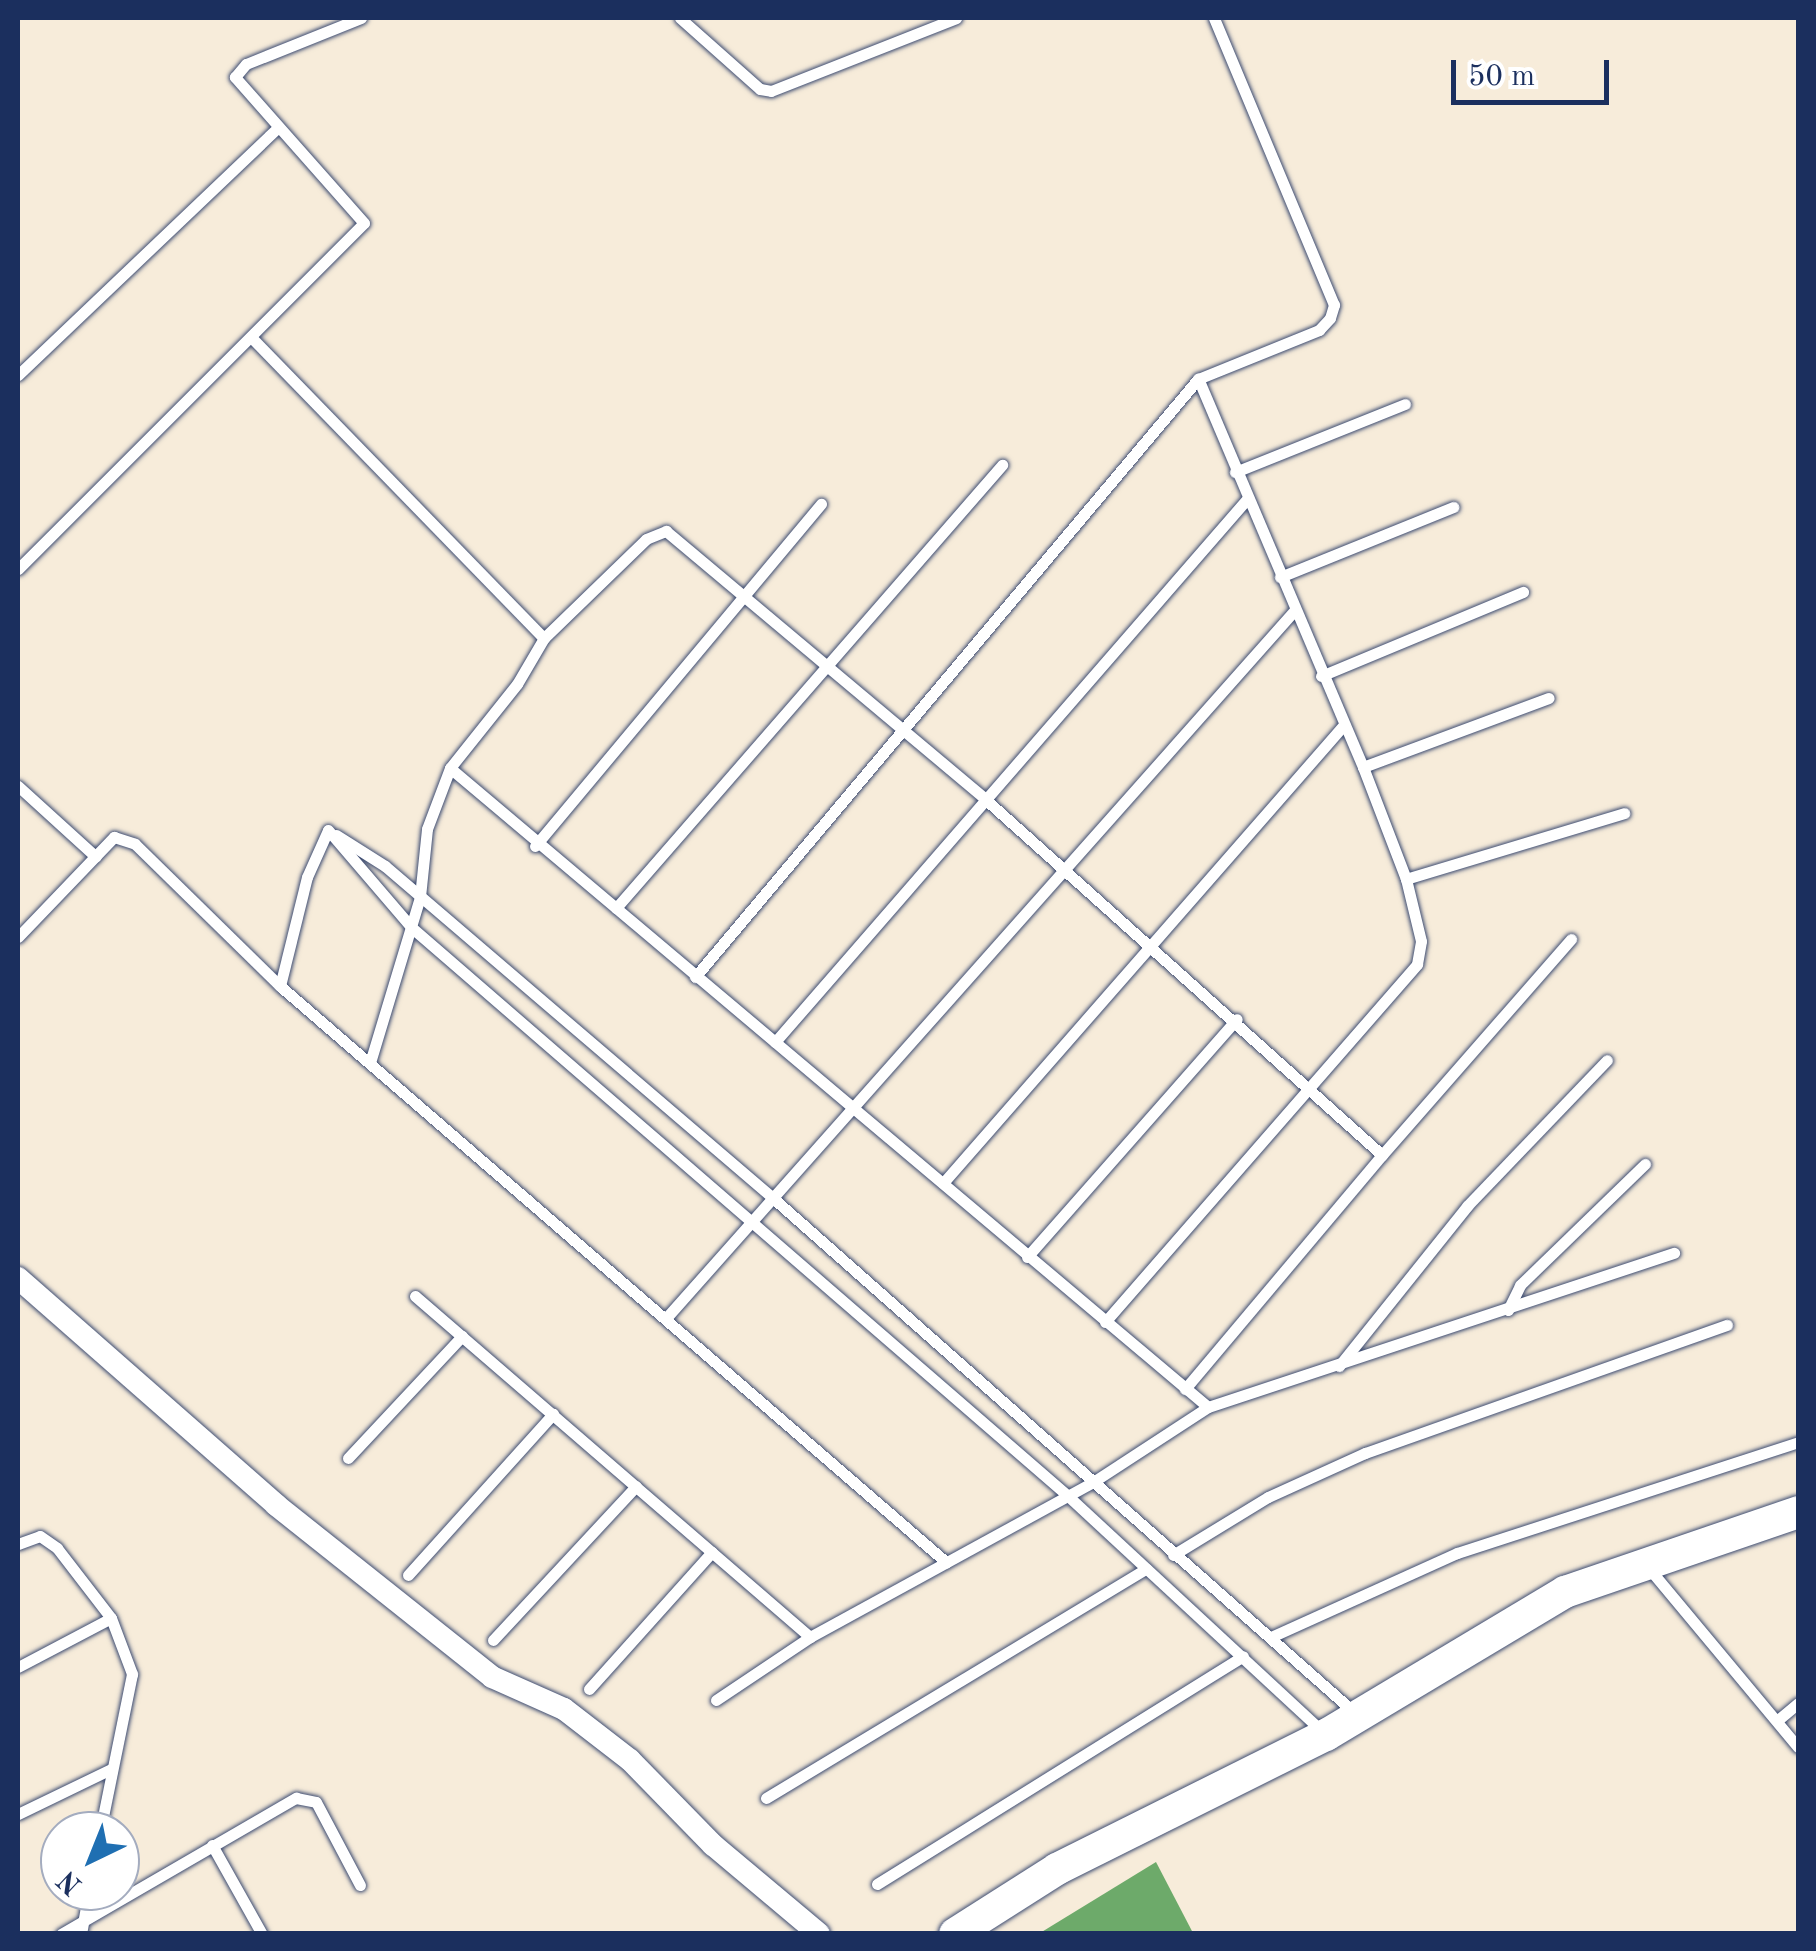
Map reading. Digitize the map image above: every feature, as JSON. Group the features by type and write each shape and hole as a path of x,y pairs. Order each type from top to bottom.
{"street":[{"path":"18,1278 276,1506 492,1677 564,1709 630,1760 713,1845 819,1934"},
{"path":"955,1934 1056,1869 1326,1734 1564,1592 1798,1512"}],"lane":[{"path":"18,569 364,223 235,78 246,64 361,18"},
{"path":"680,18 760,89 771,91 956,18"},
{"path":"694,977 1198,380 1319,330 1334,305 1214,18"},
{"path":"18,375 277,128"},
{"path":"251,337 383,479 538,625 544,638"},
{"path":"1106,1322 1416,964 1421,941 1406,879 1363,767 1342,727 1198,380"},
{"path":"1235,472 1406,404"},
{"path":"616,908 822,664 1002,465"},
{"path":"775,1042 1247,499"},
{"path":"535,846 821,504"},
{"path":"1280,577 1453,507"},
{"path":"370,1062 420,897 427,829 450,768 518,684 544,638 654,533 666,531 985,799 1237,1019 1382,1155"},
{"path":"1321,676 1523,592"},
{"path":"667,1317 1295,610"},
{"path":"1363,767 1549,698"},
{"path":"943,1183 1342,727"},
{"path":"450,768 535,846 616,908 1208,1407"},
{"path":"18,786 96,856"},
{"path":"1406,879 1624,813"},
{"path":"328,830 386,866 774,1198 1358,1716"},
{"path":"328,830 411,927 1068,1496 1326,1734"},
{"path":"280,986 307,876 328,830"},
{"path":"18,937 114,838 135,844 280,986 946,1562"},
{"path":"1185,1389 1571,939"},
{"path":"1028,1257 1237,1019"},
{"path":"1339,1366 1468,1206 1607,1060"},
{"path":"1508,1310 1520,1285 1645,1164"},
{"path":"716,1700 810,1637 1093,1482 1208,1407 1674,1253"},
{"path":"415,1296 810,1637"},
{"path":"1173,1555 1268,1496 1365,1453 1728,1325"},
{"path":"348,1458 462,1336"},
{"path":"408,1575 553,1414"},
{"path":"1270,1637 1457,1553 1798,1442"},
{"path":"492,1640 636,1486"},
{"path":"18,1544 40,1536 57,1548 111,1618 132,1674 103,1811"},
{"path":"588,1689 712,1552"},
{"path":"1645,1564 1798,1747"},
{"path":"766,1798 1146,1570"},
{"path":"18,1667 111,1618"},
{"path":"876,1884 1243,1656"},
{"path":"1778,1719 1798,1703"},
{"path":"18,1814 111,1768"},
{"path":"61,1934 82,1927 212,1845 296,1798 316,1802 360,1886"},
{"path":"212,1845 262,1934"}],"green space":[{"path":"1156,1862 1193,1933 1040,1933"}]}
